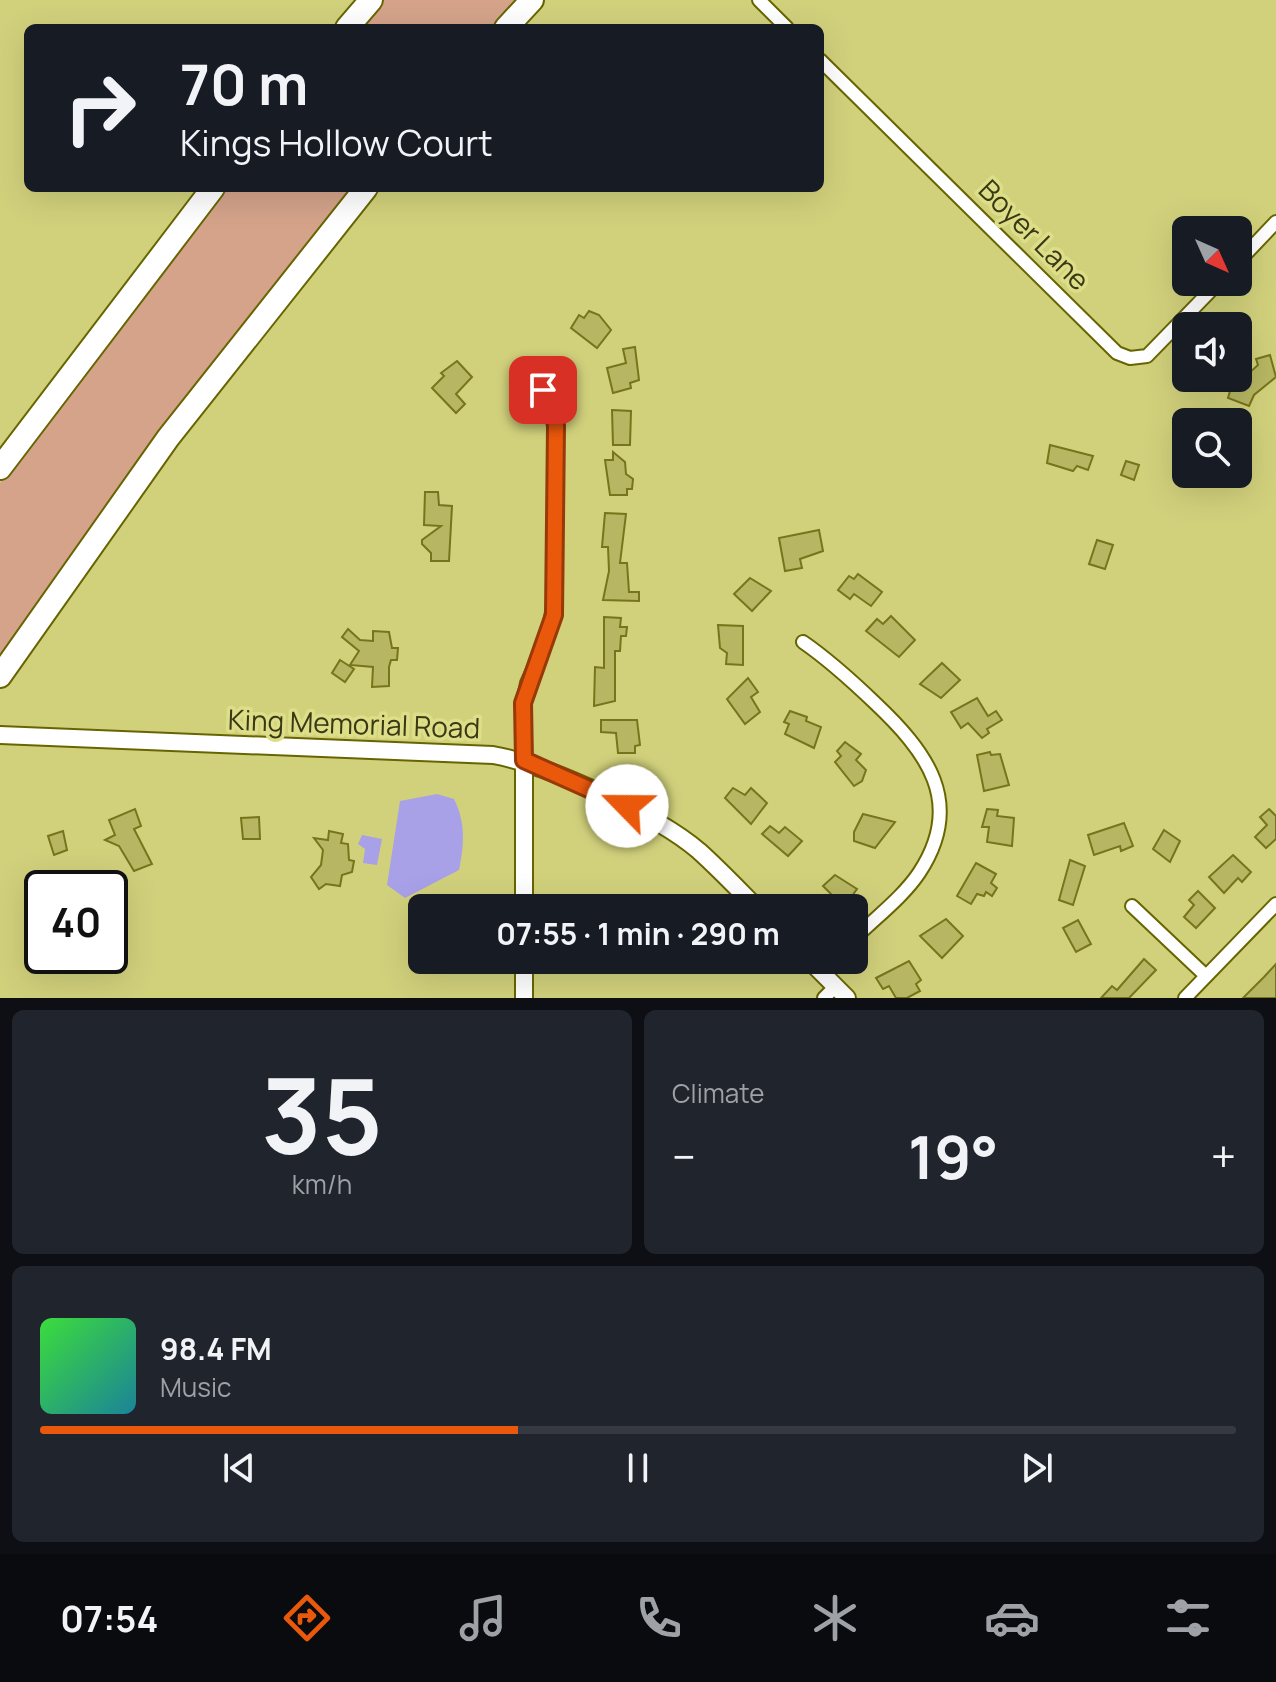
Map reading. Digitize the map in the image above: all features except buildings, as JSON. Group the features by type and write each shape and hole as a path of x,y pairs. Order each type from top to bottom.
{"highway":[{"path":"350,24 371,0"},
{"path":"510,24 532,0"},
{"path":"0,468 72,368 210,192"},
{"path":"0,676 168,438 363,192"}],"street":[{"path":"759,0 783,24"},
{"name":"Boyer Lane","path":"824,64 1117,353 1130,358 1147,356 1205,296"},
{"path":"1252,247 1276,222"},
{"path":"524,894 523,703 527,683 547,639 555,596 556,426 553,409 543,390"},
{"path":"803,642 833,663 904,731 926,758 938,795 939,823 932,849 918,875 868,925"},
{"name":"King Memorial Road","path":"4,735 493,755 524,760 664,827 698,850 743,894"},
{"path":"1185,998 1276,904"},
{"path":"1132,906 1206,976"},
{"path":"524,974 524,998"},
{"path":"826,974 835,994"}],"shaded area":[{"path":"383,0 519,0 498,24 364,24"},
{"path":"222,192 347,192 148,453 0,660 0,483"},
{"path":"437,794 454,799 461,817 463,843 459,870 405,898 387,885 400,801"},
{"path":"362,835 382,839 377,865 363,863 365,849 358,844"}],"route":[{"path":"543,390 553,409 556,426 555,596 554,615 547,639 527,683 523,703 521,736 524,760 627,806"}]}
